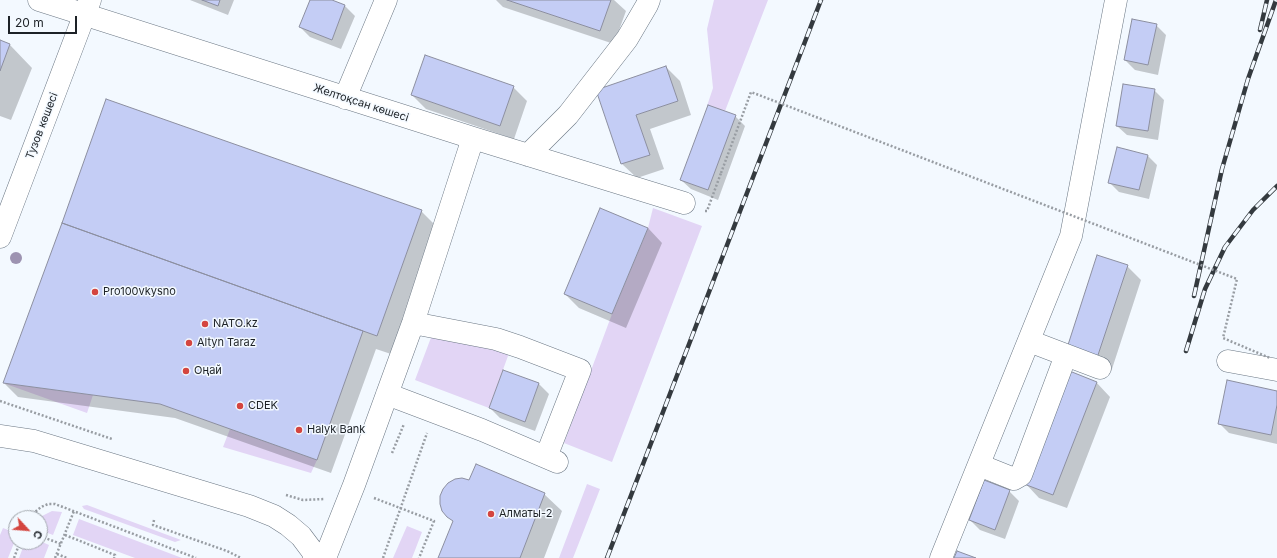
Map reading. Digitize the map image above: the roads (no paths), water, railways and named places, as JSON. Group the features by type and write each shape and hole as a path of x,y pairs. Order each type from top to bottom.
{"street":[{"name":"Желтоқсан көшесі","path":"38,0 87,8 345,98 684,203"},
{"path":"345,98 386,0"},
{"path":"528,155 568,115 626,39 647,6 649,0"},
{"path":"941,558 1070,236 1116,0"},
{"name":"Тузов көшесі","path":"0,237 87,8"},
{"path":"325,558 388,394 413,323 473,138"},
{"path":"388,394 482,430 551,459 580,370 496,339 413,323"},
{"path":"1029,341 1100,368"},
{"path":"979,465 1014,479 1021,475 1066,355"},
{"path":"1228,361 1274,364"},
{"path":"0,436 34,441 249,506 274,516 288,525 301,536 313,552 314,558"}],"railway":[{"path":"607,558 821,0"},
{"path":"1260,30 1267,0"},
{"path":"1194,296 1222,169 1248,79 1276,0"},
{"path":"1186,351 1205,289 1225,247 1253,210 1277,186"}],"place":[{"name":"Pro100vkysno","path":"95,292"},
{"name":"NATO.kz","path":"205,324"},
{"name":"Altyn Taraz","path":"189,343"},
{"name":"Оңай","path":"186,371"},
{"name":"CDEK","path":"240,406"},
{"name":"Halyk Bank","path":"299,430"},
{"name":"Алматы-2","path":"491,514"}]}
